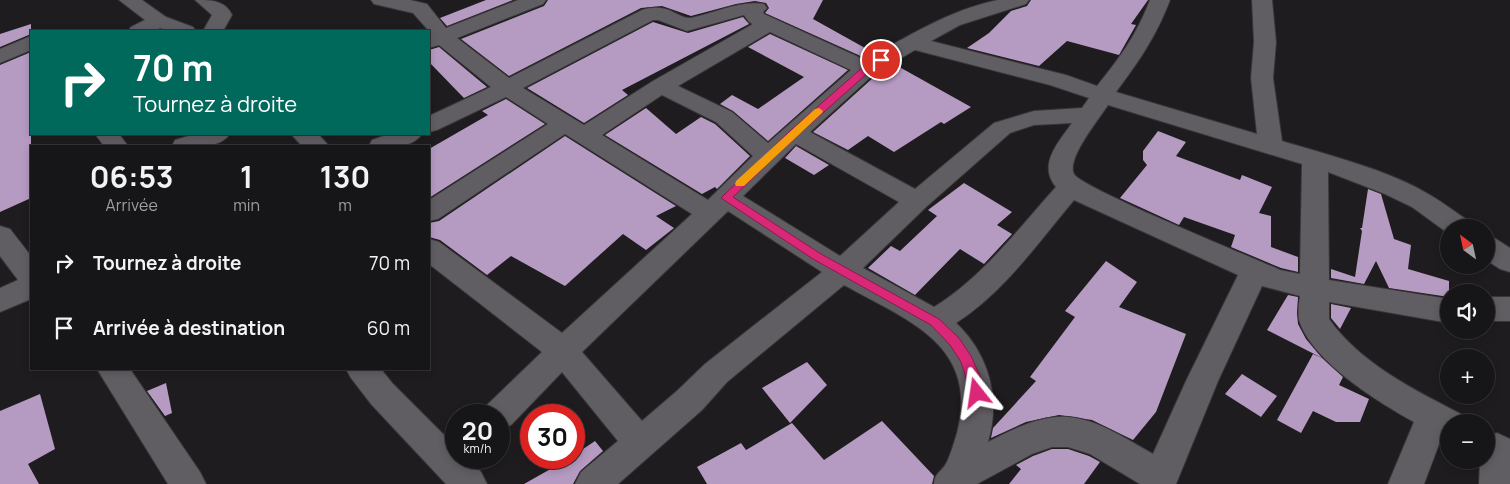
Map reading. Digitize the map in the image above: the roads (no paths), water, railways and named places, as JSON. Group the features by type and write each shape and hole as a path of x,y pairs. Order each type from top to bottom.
{"street":[{"path":"129,0 159,21 183,30"},
{"path":"205,0 220,10 222,14 214,30"},
{"path":"381,0 422,4 435,39 507,88 574,130 817,256 935,322 955,341 967,359 977,393 977,417 973,435 954,480"},
{"path":"435,39 536,0"},
{"path":"509,404 768,156 866,69 910,42 953,21 1019,0"},
{"path":"1160,0 1149,28 1136,50 1063,155 1060,166 1062,177 1071,187 1104,204 1274,279 1316,289 1440,310"},
{"path":"1262,0 1265,42 1262,78 1270,144"},
{"path":"430,125 507,88 649,14 661,14 687,25 744,9 767,11 866,69"},
{"path":"430,211 574,130 661,86 767,11"},
{"path":"140,30 159,21"},
{"path":"910,42 1058,80 1096,105"},
{"path":"0,58 30,43"},
{"path":"661,86 724,117 768,156"},
{"path":"593,484 690,400 716,374 842,270 917,201 1002,128 1017,120 1096,105 1128,104 1270,144 1315,159 1394,188 1421,201 1446,219"},
{"path":"794,133 917,201"},
{"path":"187,145 215,135"},
{"path":"305,135 316,145"},
{"path":"383,145 408,135"},
{"path":"1315,159 1316,289 1314,321 1327,340 1370,377 1406,402 1440,419"},
{"path":"935,322 966,302 983,287 1071,187"},
{"path":"0,236 30,275"},
{"path":"430,251 563,351 640,443"},
{"path":"1495,252 1510,262"},
{"path":"954,480 1039,434 1060,430 1082,434 1159,480 1202,381 1256,270"},
{"path":"0,301 30,286"},
{"path":"1495,309 1510,309"},
{"path":"114,370 188,484"},
{"path":"363,370 382,394 445,455"},
{"path":"1406,484 1440,422"},
{"path":"1497,484 1498,448"}]}
